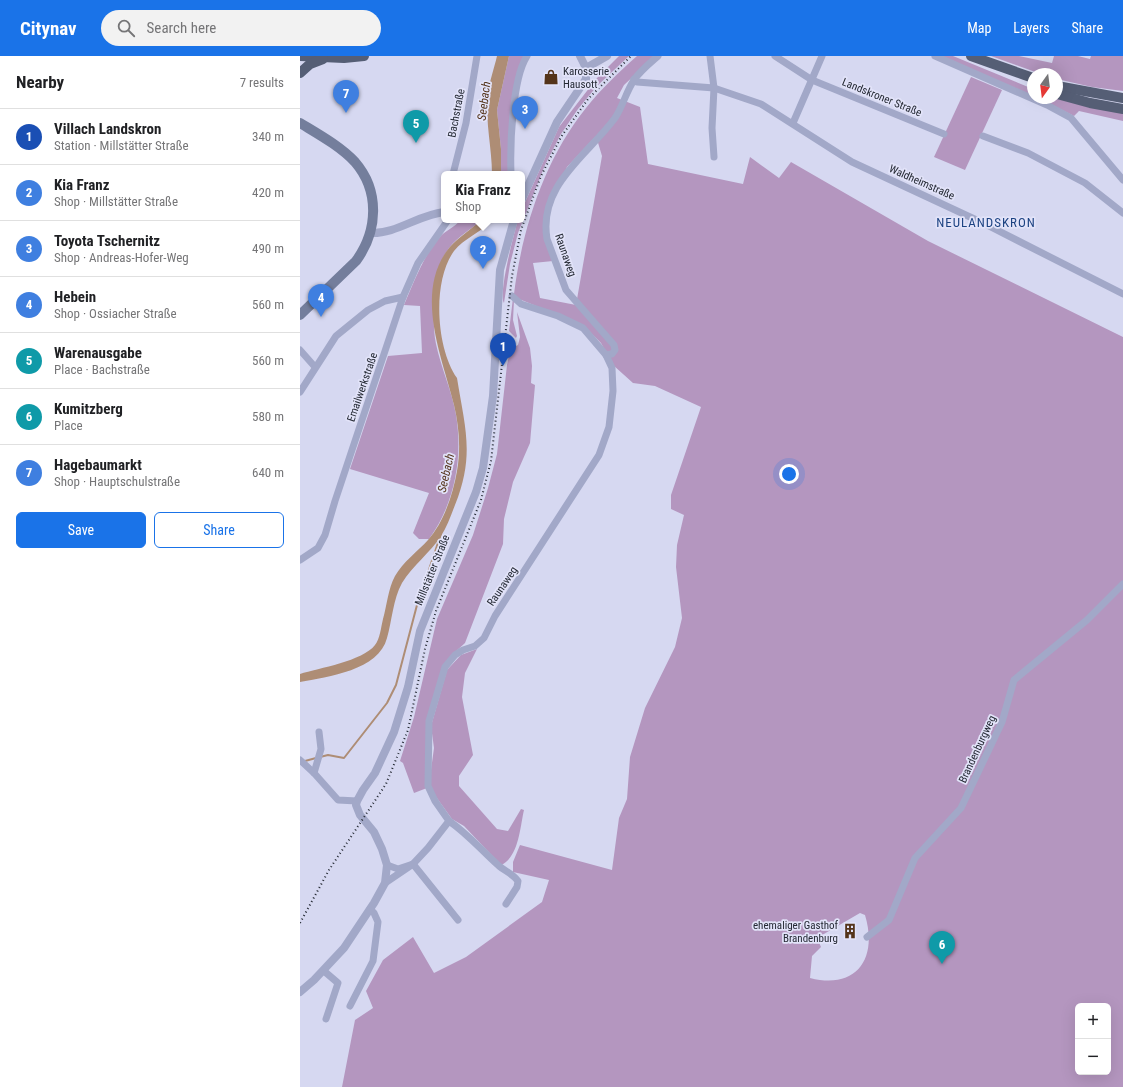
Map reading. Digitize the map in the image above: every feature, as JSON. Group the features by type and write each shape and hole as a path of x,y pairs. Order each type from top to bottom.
{"main road":[{"path":"300,56 326,58 364,56"},
{"path":"971,56 1027,76"},
{"path":"300,74 310,64 326,58"},
{"path":"1063,87 1123,98"},
{"path":"1063,96 1090,103 1123,109"},
{"path":"300,123 345,153 364,174 373,202 371,233 367,244 356,261 300,314"}],"street":[{"name":"Bachstraße","path":"454,171 466,123 477,56"},
{"path":"512,171 512,123 519,80 524,61 528,56"},
{"path":"525,190 557,122 586,79 586,68 580,56"},
{"path":"586,68 607,56"},
{"name":"Raunaweg","path":"606,355 612,354 615,350 614,345 566,290 547,239 547,214 557,188 568,170 614,119 634,79 658,56"},
{"path":"710,56 714,88 712,128 714,157"},
{"name":"Landskroner Straße","path":"775,56 812,80 944,134"},
{"path":"793,123 822,56"},
{"path":"934,56 1047,105 1071,118 1123,180"},
{"name":"Waldheimstraße","path":"634,79 637,82 714,88 761,104 852,162 983,223 1123,294"},
{"path":"983,136 1028,153 1085,183 1123,213"},
{"path":"371,233 389,231 416,219 441,213"},
{"name":"Emailwerkstraße","path":"300,560 318,548 325,535 335,501 404,297 418,263 446,223"},
{"name":"Millstätter Straße","path":"357,801 379,766 394,732 408,687 422,626 476,492 483,468 493,396 500,270 513,223"},
{"name":"Raunaweg","path":"506,904 517,887 518,881 515,876 508,873 492,860 465,832 449,821 432,796 428,786 430,752 428,729 442,672 448,662 455,656 475,646 484,638 495,616 599,455 609,427 613,391 612,368 606,355 583,328 558,316 521,304 512,296"},
{"path":"300,392 336,336 368,310 386,301 404,297"},
{"path":"300,350 315,367"},
{"name":"Brandenburgweg","path":"867,937 889,920 915,858 961,808 1002,722 1014,680 1086,620 1123,584"},
{"path":"315,769 320,753 319,732"},
{"path":"300,760 307,768 315,769 338,800 357,801 356,805 360,815 379,842 387,865 385,883 344,948 324,971 300,992"},
{"path":"385,883 413,864 428,848 449,821"},
{"path":"387,865 398,869 413,864"},
{"path":"413,864 458,920"},
{"path":"350,1006 374,961 378,922 374,913 370,909"},
{"path":"324,971 338,983 326,1019"}],"shaded area":[{"name":"Seebach","path":"497,56 509,56 497,110 501,149 501,171 492,171 487,106 489,86"},
{"path":"509,56 524,56 521,63 510,171 501,171 501,149 497,110"},
{"path":"619,56 629,56 597,86 578,109 561,134 545,165 525,215 525,202 559,127 597,78"},
{"path":"637,56 655,56 624,85 617,98 640,107 648,164 743,184 750,157 779,178 791,162 928,241 1123,337 1123,1087 342,1087 355,1020 373,1008 366,991 383,960 413,937 434,973 466,957 542,902 549,880 513,872 513,862 520,845 612,870 619,818 627,799 630,757 645,708 675,647 682,618 676,567 677,545 684,515 671,509 671,495 701,407 655,386 633,383 613,365 601,343 583,325 519,299 514,294 529,221 537,196 547,173 571,128 586,108 610,81","holes":["596,136 602,156 576,305 540,298 533,263 553,261 543,224 567,167","860,913 865,915 868,931 866,957 860,967 851,975 840,979 826,981 810,978 812,956 821,947 817,938"]},
{"path":"942,56 953,56 1027,87 1027,93"},
{"path":"991,56 1019,56 1052,63 1054,56 1078,56 1090,59 1091,56 1123,56 1123,91 1092,87 1063,80 1063,68 1027,69"},
{"path":"971,77 1002,90 965,170 934,157"},
{"path":"1063,99 1123,112 1123,121 1079,111 1074,116 1050,104 1063,104"},
{"path":"457,223 478,223 456,240 449,248 441,261 435,281 434,328 436,344 456,415 458,431 457,464 451,495 438,525 429,539 419,539 413,533 429,493 350,469 388,356 422,353 420,306 404,305 419,270 433,245 441,235"},
{"name":"Seebach","path":"477,223 490,223 463,242 454,251 447,264 442,279 440,296 439,314 441,333 450,365 457,378 465,427 467,456 461,487 447,525 437,542 411,570 399,589 387,638 382,649 374,658 351,670 324,678 300,682 300,674 351,660 369,651 375,645 379,636 389,592 395,576 402,566 434,533 447,507 457,471 459,438 454,405 438,348 432,308 433,288 437,270 446,252"},
{"path":"517,223 522,223 510,264 504,303 503,288 510,250"},
{"path":"513,298 513,320 517,336 516,338 509,331"},
{"path":"517,312 530,348 532,366 531,383 535,385 530,443 513,482 504,519 503,544 465,643 453,654 434,698 427,788 414,793 403,763 400,761 414,717 437,619 473,535 497,454 507,365 510,354 518,345 520,337"},
{"path":"477,649 465,673 462,697 473,755 459,776 459,786 497,829 508,831 521,809 524,810 520,833 515,849 507,861 501,865 464,826 452,819 434,794 431,786 431,770 434,748 431,726 447,670 461,655"}],"waterway":[{"path":"320,757 328,755 344,758 387,703 396,685 417,605 441,534"},
{"path":"305,761 316,758"}],"railway":[{"path":"525,219 541,176 561,137 588,99 631,56"},
{"path":"300,923 329,870 386,784 408,730 425,649 436,611 481,500 491,461 512,276 524,223"}],"place":[{"name":"Karosserie Hausott","path":"551,77"},
{"name":"Hagebaumarkt","path":"346,113"},
{"name":"Toyota Tschernitz","path":"525,129"},
{"name":"Warenausgabe","path":"416,143"},
{"name":"Kia Franz","path":"483,269"},
{"name":"Hebein","path":"321,317"},
{"name":"Villach Landskron","path":"503,366"},
{"name":"ehemaliger Gasthof Brandenburg","path":"850,931"},
{"name":"Kumitzberg","path":"942,964"}],"district":[{"name":"NEULANDSKRON","path":"986,222"}]}
